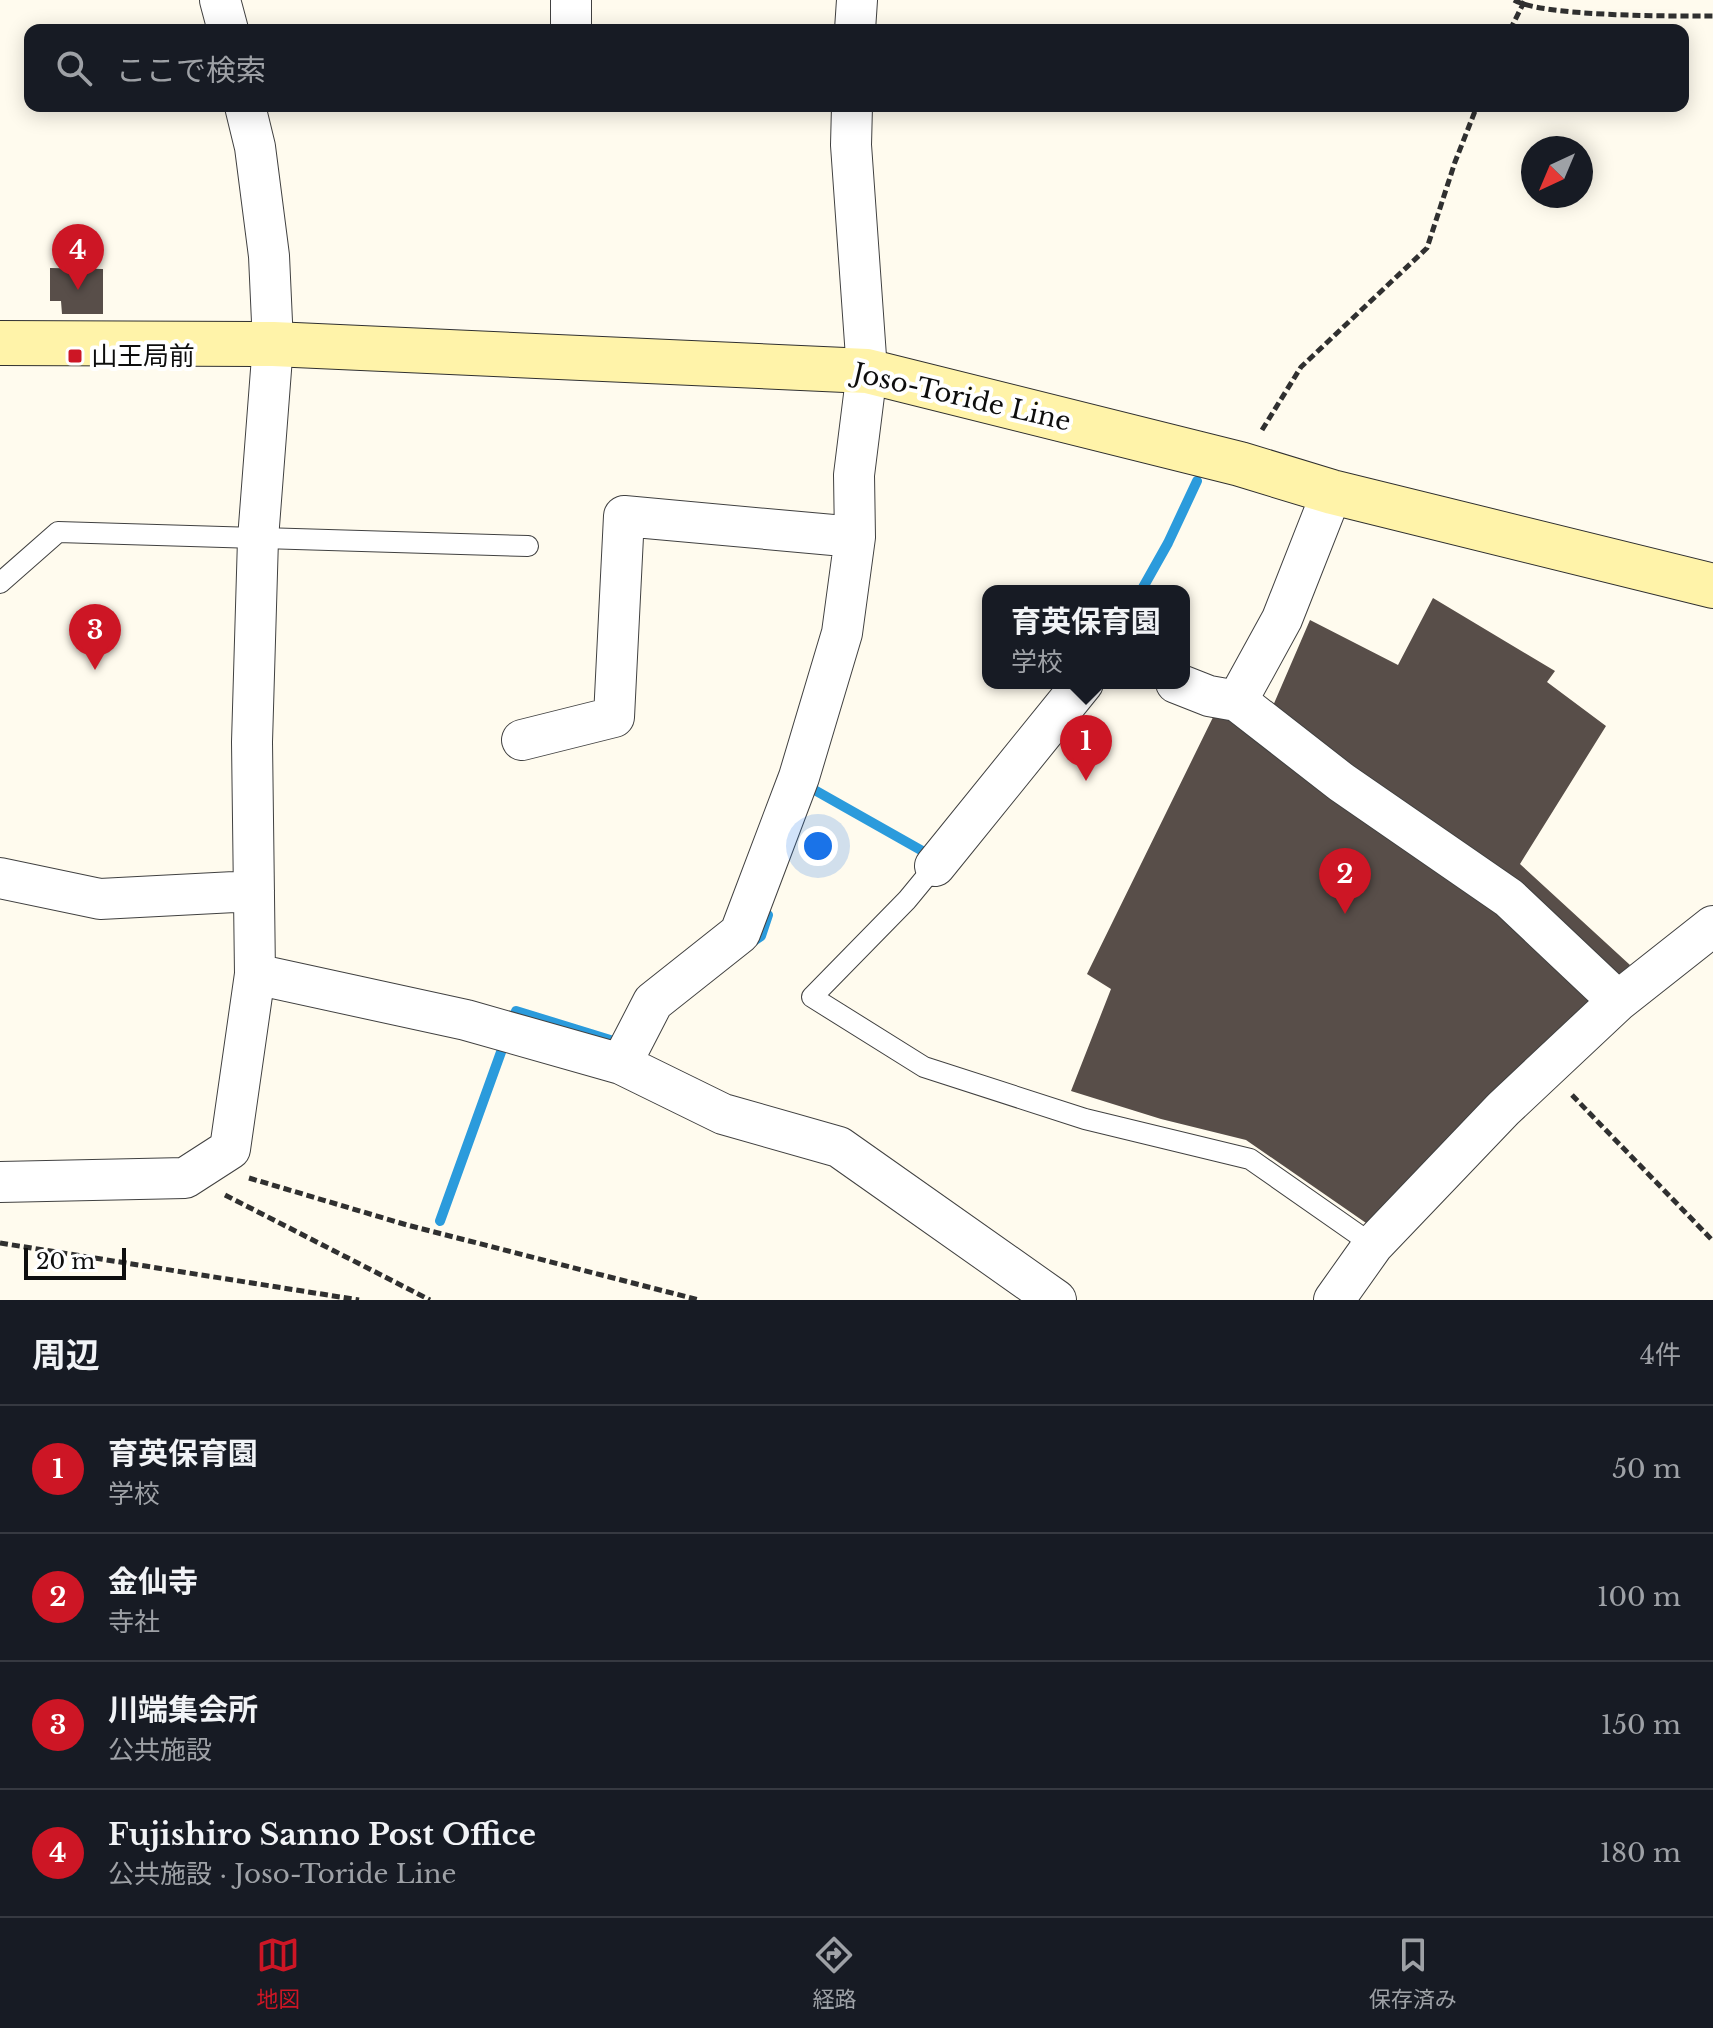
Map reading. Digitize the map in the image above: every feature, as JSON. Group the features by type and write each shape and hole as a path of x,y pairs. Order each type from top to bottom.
{"main road":[{"name":"Joso-Toride Line","path":"0,343 273,344 867,371 1240,464 1332,492 1713,586"}],"street":[{"path":"220,0 226,24"},
{"path":"571,0 571,24"},
{"path":"855,24 857,0"},
{"path":"0,1182 195,1172 230,1149 255,974 252,742 258,539 273,344 269,256 255,147 246,112"},
{"path":"621,1064 653,1002 740,933 799,777 842,633 855,537 854,475 867,371 851,145 852,112"},
{"path":"1237,701 1282,619 1332,492"},
{"path":"522,740 614,717 624,516 855,537"},
{"path":"935,866 1078,689"},
{"path":"1190,689 1237,701 1341,782 1509,898 1618,1001"},
{"path":"0,878 100,899 254,891"},
{"path":"1334,1300 1373,1245 1546,1069 1618,1001 1713,926"},
{"path":"255,974 466,1020 621,1064 723,1114 839,1147 1056,1300"}],"lane":[{"path":"0,583 58,532 528,546"},
{"path":"935,866 907,900 812,997 924,1067 1085,1119 1250,1159 1373,1245"}],"path":[{"path":"1514,0 1665,16 1713,16"},
{"path":"1513,24 1524,3"},
{"path":"1240,464 1301,367 1427,248 1475,112"},
{"path":"1546,1069 1713,1241"},
{"path":"195,1172 241,1202 430,1300"},
{"path":"195,1172 699,1300"},
{"path":"0,1243 359,1300"}],"building":[{"path":"50,268 103,269 103,314 62,314 61,301 50,301"},
{"path":"1433,598 1555,671 1547,682 1606,726 1520,864 1630,965 1499,1091 1369,1225 1246,1140 1161,1119 1071,1091 1111,989 1087,974 1219,705 1263,729 1310,620 1398,665"}],"waterway":[{"path":"1144,585 1197,481"},
{"path":"809,794 811,788 926,853 932,845"},
{"path":"749,944 761,936 768,915"},
{"path":"511,1026 516,1011 620,1043 621,1040"},
{"path":"440,1221 505,1041"}],"place":[{"name":"Fujishiro Sanno Post Office","path":"78,290"},
{"name":"山王局前","path":"75,356"},
{"name":"川端集会所","path":"95,670"},
{"name":"育英保育園","path":"1086,781"},
{"name":"金仙寺","path":"1345,914"}]}
